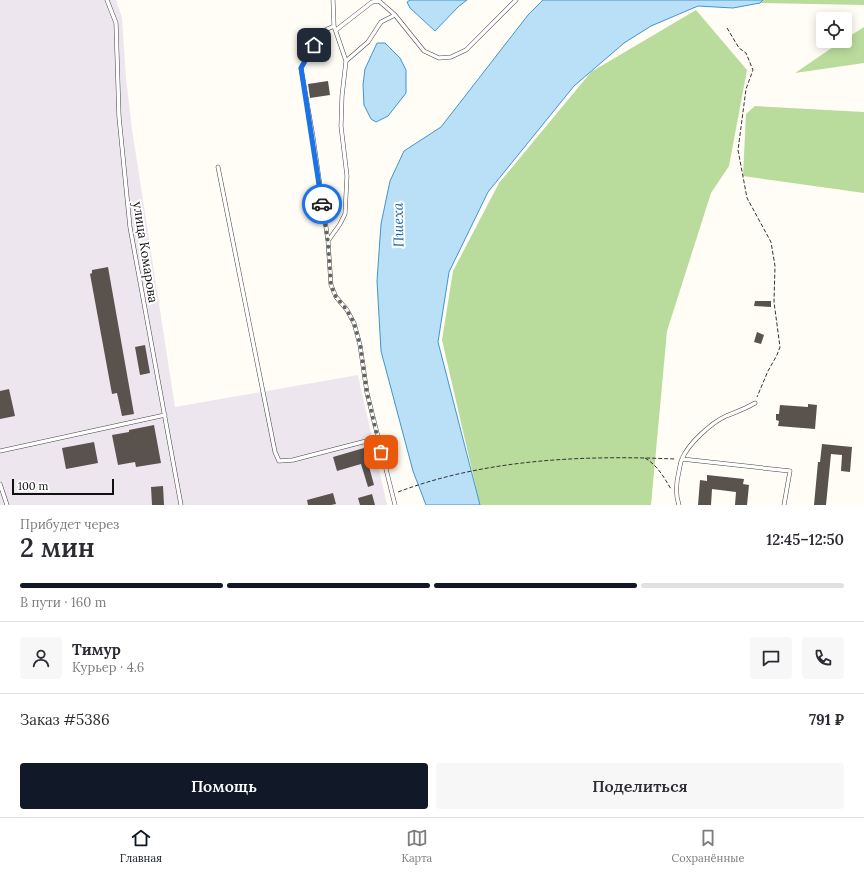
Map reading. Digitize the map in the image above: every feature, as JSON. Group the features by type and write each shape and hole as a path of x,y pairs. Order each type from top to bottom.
{"lane":[{"name":"улица Комарова","path":"107,0 116,23 119,117 130,227 181,505"},
{"path":"328,242 345,214 347,176 341,126 342,96 346,61 334,26 333,0"},
{"path":"336,30 372,2 379,1 395,15 424,51 439,58 451,56 466,50 516,0"},
{"path":"346,61 368,42 381,22 395,15"},
{"path":"334,26 321,32 301,68 313,136 328,242 331,285 336,297 347,310 354,323 360,344 367,393 395,505"},
{"path":"218,167 275,452 279,461 293,460 378,438"},
{"path":"679,505 676,497 677,480 682,459 690,446 707,429 725,417 742,411 755,403"},
{"path":"0,451 165,415"},
{"path":"682,459 790,471 784,505"},
{"path":"0,484 7,505"}],"path":[{"path":"727,28 739,48 746,53 753,70 746,89 738,150 746,198 772,242 775,266 774,302 780,347 755,403"},
{"path":"392,494 475,470 550,460 645,458 682,459"},
{"path":"645,458 653,463 660,471 676,497"}],"shaded area":[{"path":"0,0 116,0 122,18 126,78 132,129 175,407 358,375 387,505 0,505"}],"green space":[{"path":"763,0 864,0 864,5 760,3"},
{"path":"696,10 747,70 729,166 711,193 667,331 651,505 480,505 442,340 453,271 499,183 591,72"},
{"path":"864,27 864,63 795,73 832,48 852,48 852,35"},
{"path":"755,106 864,112 864,193 743,176 746,114"}],"water":[{"path":"410,0 467,0 458,7 435,31 410,8 407,2"},
{"name":"Пшеха","path":"543,0 763,0 760,3 733,8 698,6 651,26 624,43 574,86 488,192 449,272 438,342 480,505 426,505 413,471 381,351 377,281 381,224 390,181 404,151 441,127 528,15"},
{"path":"377,43 385,43 400,58 406,70 406,93 388,116 376,122 371,119 364,105 363,85 365,69"}],"building":[{"path":"328,81 330,95 310,98 308,84"},
{"path":"108,267 134,414 122,416 117,393 112,394 90,274 92,273 92,270"},
{"path":"755,301 771,301 771,307 754,306"},
{"path":"757,332 764,335 761,344 754,342"},
{"path":"145,345 150,373 140,375 135,347"},
{"path":"9,389 15,416 0,419 0,391"},
{"path":"808,404 817,405 815,429 778,426 779,421 776,420 776,414 779,414 780,405 808,407"},
{"path":"154,425 161,463 136,467 135,462 118,465 112,435"},
{"path":"94,442 98,463 66,469 62,448"},
{"path":"822,444 852,447 850,472 841,471 842,455 831,454 826,505 814,505 818,462 820,462"},
{"path":"364,448 374,485 368,487 361,464 337,471 333,457"},
{"path":"707,475 744,479 743,484 749,485 747,505 735,505 736,492 712,489 711,505 698,505 700,480 707,481"},
{"path":"163,486 164,505 152,505 151,487"},
{"path":"333,493 336,504 308,505 307,500"},
{"path":"372,494 375,505 360,505 358,498"}],"way so far":[{"path":"322,204 328,242 331,285 336,297 347,310 354,323 360,344 367,393 381,452"}],"route":[{"path":"314,45 301,68 313,136 322,204"}]}
